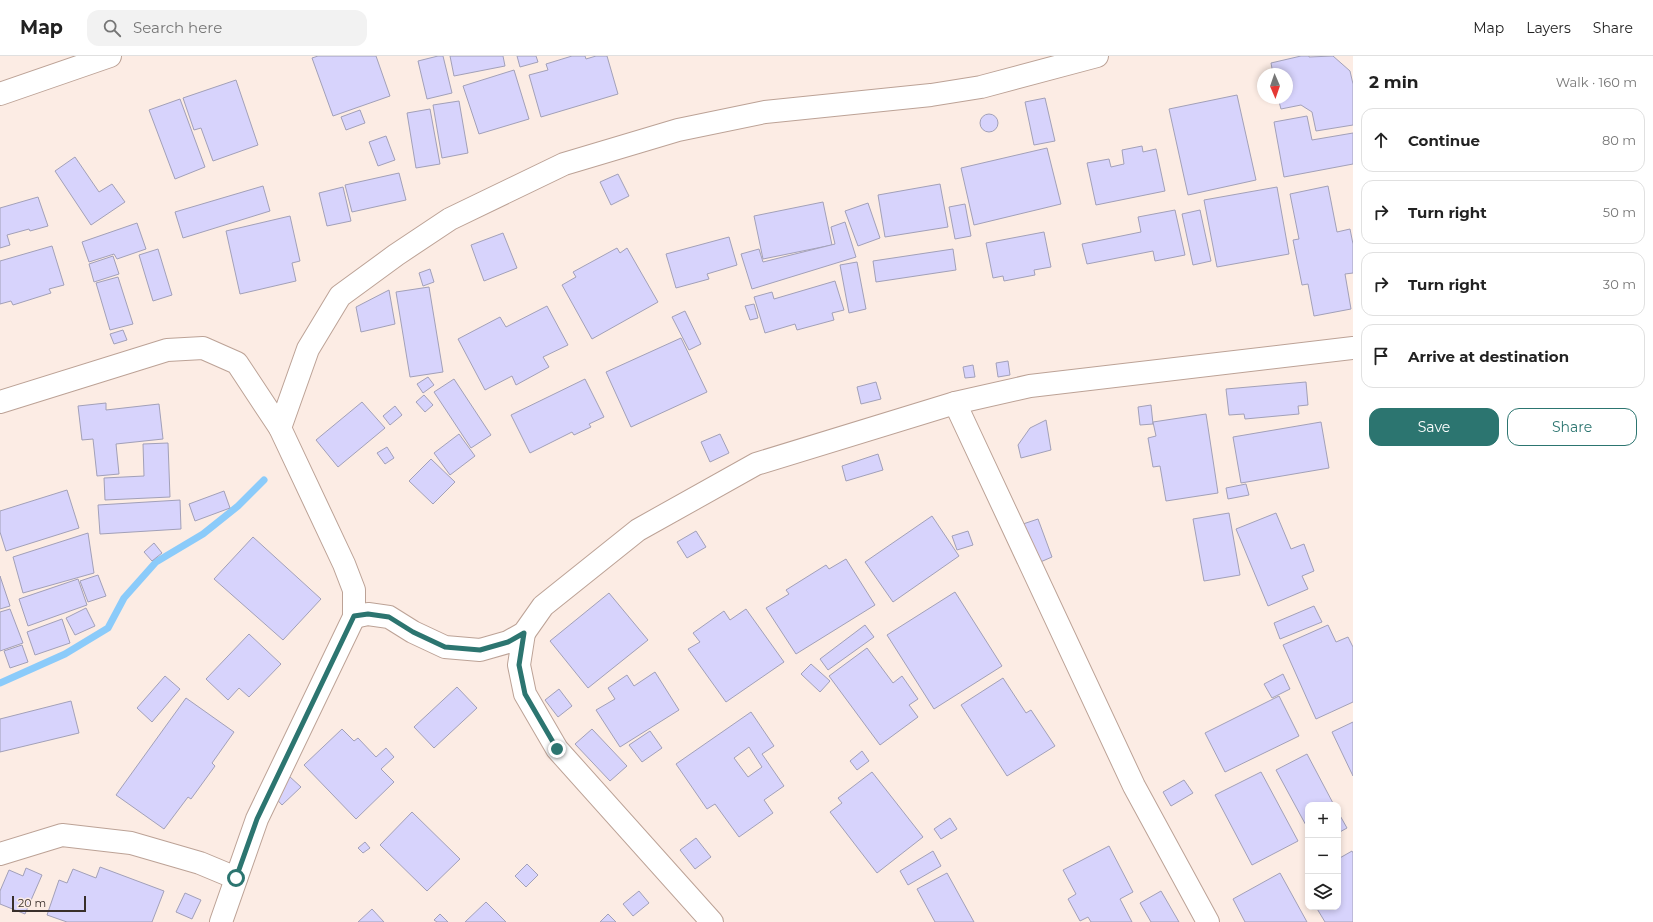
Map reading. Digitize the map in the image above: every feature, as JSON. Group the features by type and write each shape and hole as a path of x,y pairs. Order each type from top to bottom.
{"street":[{"path":"0,94 110,56"},
{"path":"280,428 308,349 340,296 396,255 450,219 564,164 678,130 765,112 931,95 981,87 1097,56"},
{"path":"0,402 167,350 204,348 237,363 280,428 344,564 354,590 354,616 257,819 221,922"},
{"path":"354,616 368,614 389,617 413,632 445,647 480,650 508,642 524,633 543,606 638,530 756,464 954,403 1030,386 1353,348"},
{"path":"954,403 1134,786 1208,922"},
{"path":"524,633 519,665 525,694 557,749 712,922"},
{"path":"0,854 62,835 131,843 200,863 236,878"}],"building":[{"path":"318,56 376,56 390,96 333,116 312,58"},
{"path":"443,56 452,93 427,99 418,61"},
{"path":"450,56 503,56 505,66 454,76"},
{"path":"517,56 536,56 538,62 520,67"},
{"path":"572,56 585,56 586,59 596,56 607,56 618,94 541,117 529,75 548,70 546,64"},
{"path":"1301,56 1333,56 1350,71 1353,84 1353,125 1316,131 1312,112 1301,105 1281,109 1280,104 1293,104 1293,68 1272,68 1271,63"},
{"path":"514,70 529,119 479,134 463,86"},
{"path":"236,80 258,145 213,161 201,128 194,130 183,98"},
{"path":"1237,95 1256,180 1188,195 1169,109"},
{"path":"1045,98 1055,141 1034,145 1025,102"},
{"path":"180,99 205,167 175,179 149,110"},
{"path":"459,101 468,153 442,158 433,105"},
{"path":"430,109 440,164 416,168 407,113"},
{"path":"360,110 365,123 346,130 341,117"},
{"path":"989,114 995,117 998,123 995,129 989,132 983,129 980,123 983,117"},
{"path":"1307,116 1312,140 1353,133 1353,164 1284,177 1274,122"},
{"path":"386,136 395,160 378,166 369,142"},
{"path":"1142,146 1143,152 1156,149 1165,191 1096,205 1087,163 1109,159 1111,167 1124,164 1122,150"},
{"path":"1047,148 1061,204 974,225 961,168"},
{"path":"75,157 99,192 112,184 125,202 91,225 55,171"},
{"path":"399,173 406,200 352,212 345,185"},
{"path":"618,174 629,196 611,205 600,182"},
{"path":"940,184 948,227 885,237 878,195"},
{"path":"263,186 270,211 183,238 175,212"},
{"path":"1328,186 1337,232 1350,229 1353,244 1353,273 1345,274 1351,309 1314,316 1308,284 1302,285 1293,240 1299,239 1290,194"},
{"path":"343,187 351,221 327,226 319,193"},
{"path":"1277,187 1289,254 1217,267 1204,200"},
{"path":"38,197 48,226 7,235 10,245 0,248 0,208"},
{"path":"823,202 832,245 763,259 754,216"},
{"path":"868,203 880,238 858,246 845,211"},
{"path":"965,204 971,236 955,239 949,207"},
{"path":"1175,210 1185,255 1155,261 1153,251 1087,264 1082,244 1141,232 1138,217"},
{"path":"1200,210 1211,261 1193,265 1182,214"},
{"path":"290,216 300,261 292,263 296,281 240,294 226,231"},
{"path":"845,222 856,257 752,289 741,254 759,249 763,262 835,244 831,227"},
{"path":"137,223 146,249 117,259 114,254 89,262 82,242"},
{"path":"1044,232 1051,267 1034,270 1035,275 1004,281 1003,276 993,278 986,243"},
{"path":"503,233 517,268 484,281 471,245"},
{"path":"729,237 737,265 707,274 709,279 676,288 666,254"},
{"path":"52,246 64,285 49,289 51,293 13,305 11,301 0,304 0,261"},
{"path":"617,248 620,253 627,248 658,302 592,339 562,285 576,277 573,272"},
{"path":"158,249 172,295 153,301 139,255"},
{"path":"953,249 956,270 876,282 873,261"},
{"path":"113,256 119,274 94,282 89,264"},
{"path":"857,262 866,309 849,313 840,265"},
{"path":"430,269 434,282 423,286 419,273"},
{"path":"118,277 133,324 110,330 96,283"},
{"path":"835,281 844,310 832,313 834,320 797,330 795,324 765,333 754,297 772,292 774,299"},
{"path":"429,287 443,372 410,377 396,292"},
{"path":"389,290 395,324 361,332 356,307"},
{"path":"754,304 758,318 750,320 745,306"},
{"path":"547,306 568,345 543,357 549,367 516,385 512,376 485,390 458,339 500,317 506,327"},
{"path":"685,311 701,344 689,350 672,317"},
{"path":"123,330 127,340 114,344 110,334"},
{"path":"681,338 707,392 631,427 606,372"},
{"path":"1008,361 1010,375 998,377 996,363"},
{"path":"973,365 975,377 965,378 963,367"},
{"path":"428,377 434,385 423,393 417,384"},
{"path":"454,379 491,435 471,448 434,392"},
{"path":"585,379 604,417 589,424 591,427 574,435 572,432 530,453 511,415"},
{"path":"876,382 881,399 861,404 857,387"},
{"path":"1306,382 1308,405 1298,406 1299,414 1245,419 1244,414 1229,415 1226,389"},
{"path":"424,395 433,405 425,412 416,402"},
{"path":"362,402 385,428 338,467 316,440"},
{"path":"106,403 106,410 159,404 163,439 116,444 119,474 97,476 93,439 82,440 78,406"},
{"path":"1151,405 1153,424 1140,425 1138,407"},
{"path":"395,406 402,415 390,425 383,416"},
{"path":"1206,414 1218,493 1166,501 1160,466 1153,467 1148,438 1156,436 1153,422"},
{"path":"1046,420 1051,450 1021,458 1018,445 1030,428"},
{"path":"1321,422 1329,468 1241,483 1233,437"},
{"path":"459,434 475,456 450,475 434,453"},
{"path":"720,434 729,453 710,462 701,442"},
{"path":"168,443 170,497 105,500 104,478 144,476 143,444"},
{"path":"387,447 394,458 385,464 377,453"},
{"path":"878,454 883,470 846,481 842,466"},
{"path":"431,459 455,482 433,504 409,481"},
{"path":"1246,484 1249,495 1228,499 1226,488"},
{"path":"67,490 79,528 6,551 0,532 0,511"},
{"path":"224,491 230,508 195,521 189,504"},
{"path":"180,500 181,529 100,534 98,505"},
{"path":"1229,513 1240,575 1204,581 1193,519"},
{"path":"1276,513 1291,549 1304,544 1314,571 1302,576 1308,589 1268,606 1236,529"},
{"path":"932,516 959,556 893,602 865,562"},
{"path":"1038,519 1052,557 1038,563 1023,524"},
{"path":"696,531 706,547 687,558 677,542"},
{"path":"968,531 973,545 957,550 952,536"},
{"path":"88,533 94,573 23,593 13,557"},
{"path":"253,537 321,599 283,640 214,579"},
{"path":"154,543 162,553 152,561 144,552"},
{"path":"846,559 875,605 796,654 766,608 789,594 786,590 826,565 829,569"},
{"path":"98,575 106,596 88,602 80,581"},
{"path":"0,576 10,606 0,609"},
{"path":"78,579 87,605 28,626 19,599"},
{"path":"955,592 1002,666 934,709 887,635"},
{"path":"609,593 648,640 588,688 550,641"},
{"path":"1314,606 1322,622 1280,639 1274,623"},
{"path":"86,608 95,626 75,635 66,618"},
{"path":"10,609 23,643 0,651 0,612"},
{"path":"746,609 784,662 726,702 688,649 700,642 693,633 724,611 730,620"},
{"path":"62,619 70,643 35,655 27,632"},
{"path":"865,625 874,637 828,670 820,659"},
{"path":"1328,625 1336,642 1348,637 1353,647 1353,702 1316,719 1283,645"},
{"path":"249,634 281,664 249,697 239,688 228,700 206,679"},
{"path":"22,645 28,662 10,668 4,651"},
{"path":"867,648 893,683 902,676 918,699 909,705 918,717 880,745 829,676"},
{"path":"811,664 830,681 820,692 801,674"},
{"path":"655,672 679,710 620,747 596,710 615,699 608,688 627,675 634,686"},
{"path":"1283,674 1290,689 1272,698 1264,684"},
{"path":"165,676 180,689 152,722 137,708"},
{"path":"1003,678 1026,713 1031,710 1055,746 1007,776 961,705"},
{"path":"457,687 477,708 434,748 414,727"},
{"path":"559,689 572,706 558,717 545,700"},
{"path":"1279,696 1299,736 1225,772 1205,733"},
{"path":"186,698 234,732 212,763 215,766 191,799 188,797 164,829 116,795"},
{"path":"71,701 79,733 0,752 0,719"},
{"path":"751,712 774,746 762,754 784,786 764,800 773,813 739,837 715,804 707,809 676,764","holes":["749,747 762,767 748,777 734,758"]},
{"path":"1353,722 1353,776 1332,732"},
{"path":"342,729 354,741 358,738 376,757 386,748 394,757 381,769 394,782 356,819 304,765"},
{"path":"592,729 627,766 610,781 575,744"},
{"path":"650,731 662,748 642,762 629,745"},
{"path":"862,751 869,761 857,770 850,761"},
{"path":"1307,754 1332,802 1305,802 1305,823 1276,770"},
{"path":"872,772 923,837 877,873 830,812 842,803 838,798"},
{"path":"1261,772 1298,841 1252,865 1215,795"},
{"path":"289,776 301,787 282,805 271,793"},
{"path":"1184,780 1193,793 1171,806 1163,792"},
{"path":"412,812 460,859 427,891 380,845"},
{"path":"1341,817 1347,828 1341,831"},
{"path":"950,818 957,829 941,839 934,829"},
{"path":"696,838 711,857 695,869 680,850"},
{"path":"365,842 370,848 363,853 358,848"},
{"path":"1109,846 1133,892 1120,899 1132,922 1091,922 1088,917 1080,921 1068,899 1076,894 1063,870"},
{"path":"933,851 941,866 908,885 900,871"},
{"path":"1352,851 1353,853 1353,922 1325,922 1318,910 1341,910 1341,857"},
{"path":"527,864 538,875 526,887 515,876"},
{"path":"100,867 164,891 152,922 67,922 47,915 59,880 67,883 73,869 96,878"},
{"path":"26,868 42,875 25,914 0,904 0,891 9,870 23,876"},
{"path":"947,873 974,922 935,922 917,889"},
{"path":"1280,873 1307,922 1245,922 1233,899"},
{"path":"639,891 649,903 633,916 623,904"},
{"path":"1161,891 1179,922 1151,922 1140,903"},
{"path":"185,893 201,900 192,919 176,912"},
{"path":"486,902 506,922 465,922"},
{"path":"372,909 384,922 358,922"},
{"path":"440,914 448,922 437,922 434,920"},
{"path":"608,914 616,922 600,922"}],"waterway":[{"path":"0,683 65,654 108,628 124,598 156,562 203,534 238,506 264,480"}],"route":[{"path":"236,878 257,819 354,616 368,614 389,617 413,632 445,647 480,650 508,642 524,633 519,665 525,694 557,749"}]}
